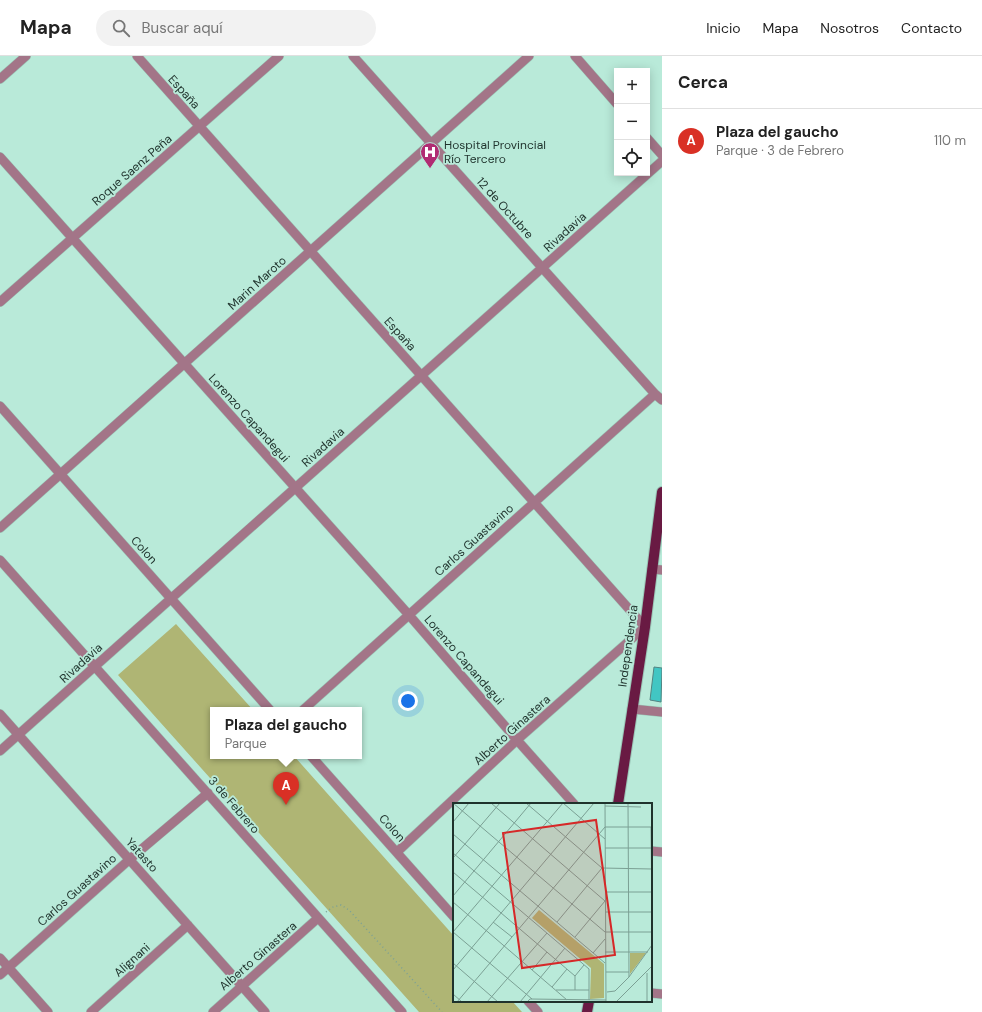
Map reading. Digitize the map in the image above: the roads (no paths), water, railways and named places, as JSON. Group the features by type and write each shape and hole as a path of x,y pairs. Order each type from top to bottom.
{"main road":[{"name":"Independencia","path":"618,803 645,627 657,569 662,492"},
{"path":"587,1012 589,1002"}],"street":[{"path":"0,79 26,56"},
{"name":"España","path":"136,56 645,627"},
{"name":"Roque Saenz Peña","path":"0,302 279,56"},
{"name":"12 de Octubre","path":"353,56 658,397"},
{"name":"Marin Maroto","path":"0,528 529,56"},
{"path":"575,56 614,101"},
{"path":"649,140 662,154"},
{"name":"Lorenzo Capandegui","path":"0,157 409,615 573,803"},
{"name":"Rivadavia","path":"0,751 662,161"},
{"name":"Carlos Guastavino","path":"306,707 534,502 658,397"},
{"name":"Colon","path":"0,406 267,707"},
{"name":"3 de Febrero","path":"0,560 402,1012"},
{"name":"Alberto Ginastera","path":"397,852 517,740 645,627"},
{"path":"632,709 662,712"},
{"name":"Yatasto","path":"0,714 265,1012"},
{"name":"Colon","path":"314,759 453,916"},
{"name":"Carlos Guastavino","path":"0,975 130,859 208,793"},
{"path":"652,851 662,852"},
{"name":"Alberto Ginastera","path":"213,1012 318,918"},
{"name":"Alignani","path":"91,1012 188,926"},
{"path":"0,958 48,1012"},
{"path":"652,993 662,994"},
{"path":"529,1002 538,1012"}],"place":[{"name":"Hospital Provincial Río Tercero","path":"430,169"},
{"name":"Plaza del gaucho","path":"286,805"}]}
